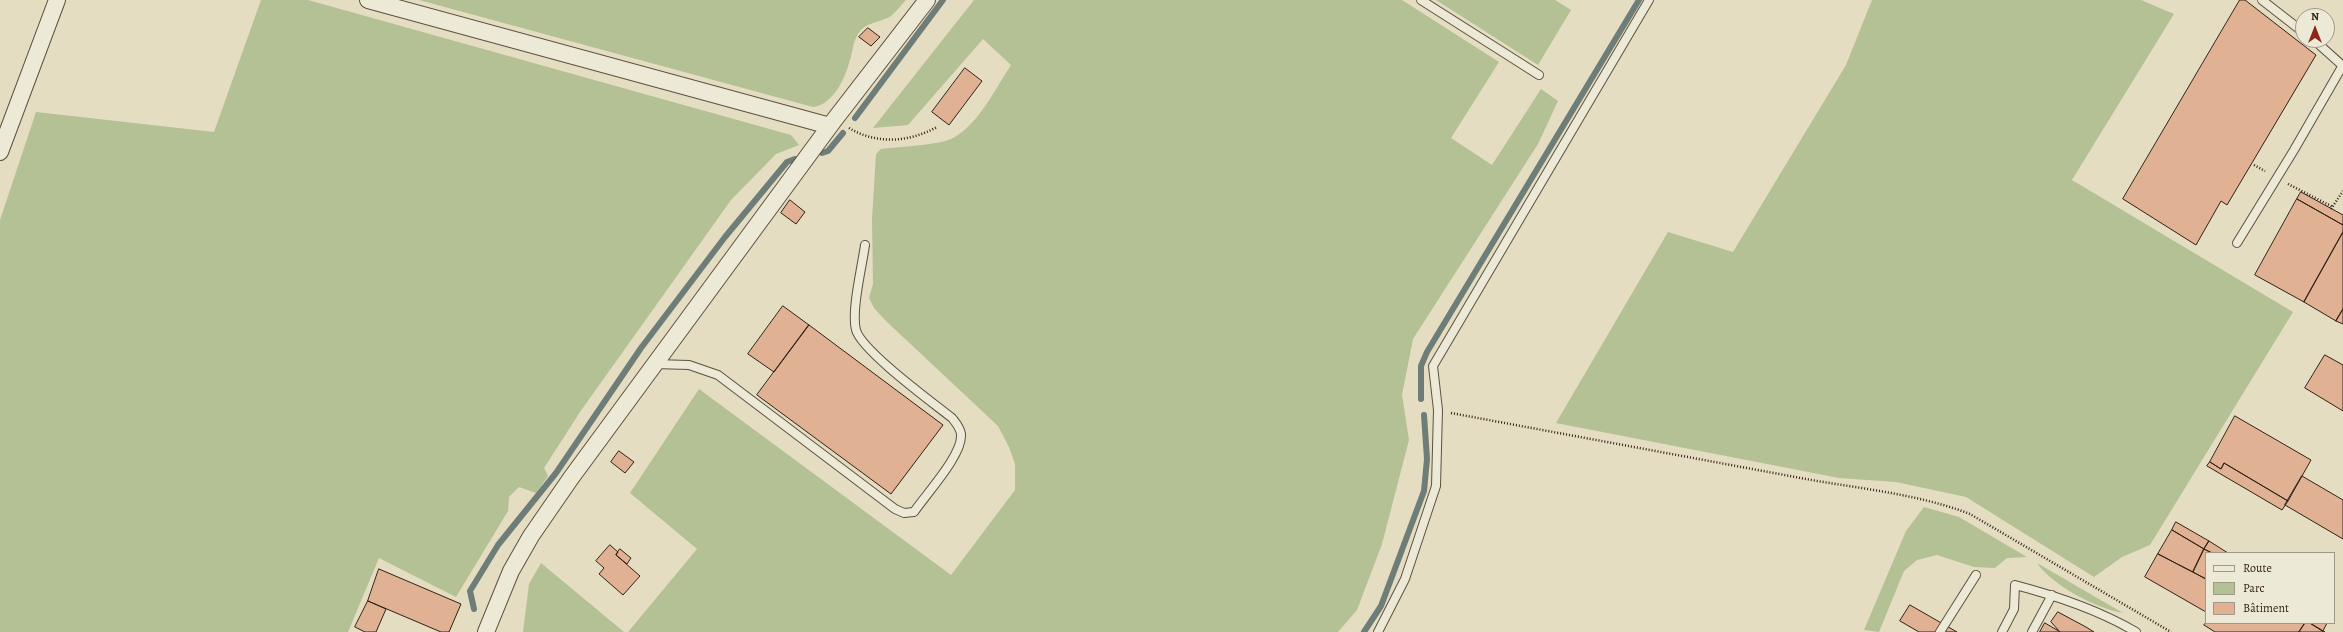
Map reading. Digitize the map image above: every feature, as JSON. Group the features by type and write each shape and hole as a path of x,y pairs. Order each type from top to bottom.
{"street":[{"path":"0,152 57,0"},
{"path":"368,0 833,123"},
{"path":"486,632 511,571 531,536 654,364 926,0"}],"lane":[{"path":"1421,0 1539,75"},
{"path":"1378,632 1405,579 1436,486 1438,410 1433,366 1649,0"},
{"path":"2262,0 2295,26"},
{"path":"2237,243 2343,65 2323,48"},
{"path":"654,364 689,365 718,375 895,510 904,513 914,512 958,450 961,435 959,426 952,418 874,353 856,331 854,318 865,246"},
{"path":"1940,632 1976,575"},
{"path":"2002,632 2014,609 2015,585 2052,595 2117,621 2136,632"},
{"path":"2032,632 2052,595"}],"path":[{"path":"833,123 863,136 877,140 920,136 937,127"},
{"path":"2254,165 2332,208 2343,191"},
{"path":"1438,410 1848,487 1924,499 1950,506 1970,514 2170,632"}],"green space":[{"path":"261,0 308,0 791,135 799,145 776,154 731,200 580,412 544,468 548,476 536,493 519,487 509,497 508,511 456,597 379,558 348,632 0,632 0,220 36,112 214,132"},
{"path":"419,0 906,0 891,16 867,26 859,33 854,42 852,54 843,80 828,101 813,107"},
{"path":"974,0 1402,0 1499,62 1451,138 1492,165 1541,89 1558,101 1538,144 1413,339 1402,395 1409,440 1382,544 1357,610 1338,632 628,632 697,549 630,493 699,389 951,575 1015,490 1015,464 1009,447 998,426 886,321 874,308 869,298 873,284 872,219 876,154 881,149 928,144 951,139 969,126 985,106 1011,65 983,39 908,125 873,128"},
{"path":"1436,0 1555,0 1571,10 1538,65"},
{"path":"1872,0 2141,0 2174,14 2072,180 2293,312 2150,545 2122,557 2094,577 1966,497 1896,482 1839,478 1556,423 1668,232 1733,252 1846,65"},
{"path":"1924,507 1959,517 2027,557 2007,558 1995,568 1974,567 1937,555 1917,560 1904,571 1879,632 1864,630 1906,531"},
{"path":"541,563 624,632 523,632 529,584"},
{"path":"2037,563 2123,613 2101,607 2076,595 2053,580"}],"building":[{"path":"2240,0 2245,0 2295,39 2295,48 2307,48 2316,55 2227,205 2221,201 2196,245 2123,199"},
{"path":"868,28 880,37 871,46 859,37"},
{"path":"965,68 982,81 949,125 932,112"},
{"path":"2301,192 2343,215 2343,225 2297,199"},
{"path":"2297,199 2343,225 2343,232 2304,302 2255,275"},
{"path":"790,200 805,212 796,224 781,213"},
{"path":"2343,232 2343,309 2336,321 2304,302"},
{"path":"783,306 809,325 774,372 748,354"},
{"path":"2343,309 2343,324 2336,321"},
{"path":"809,325 943,425 891,494 757,395"},
{"path":"2325,355 2343,365 2343,411 2305,388"},
{"path":"2235,416 2311,460 2288,501 2224,463 2221,469 2210,462"},
{"path":"619,451 634,462 625,473 611,462"},
{"path":"2210,462 2221,469 2224,463 2288,501 2282,510 2207,466"},
{"path":"2302,476 2343,500 2343,539 2285,505"},
{"path":"2176,522 2209,541 2204,549 2172,530"},
{"path":"2172,530 2204,549 2193,572 2158,554"},
{"path":"2209,541 2226,552 2210,552 2204,549"},
{"path":"610,545 618,552 616,555 640,576 623,595 599,574 604,568 596,561"},
{"path":"620,549 631,558 627,564 616,555"},
{"path":"2204,549 2210,552 2205,552 2205,578 2193,572"},
{"path":"2158,554 2205,578 2205,611 2145,577"},
{"path":"379,569 461,604 449,632 441,632 368,601"},
{"path":"368,601 386,609 376,632 365,632 355,627"},
{"path":"1910,605 1957,632 1919,632 1900,621"},
{"path":"2058,612 2094,632 2060,632 2051,622"},
{"path":"2045,623 2057,630 2060,632 2040,632"},
{"path":"2304,624 2299,632 2215,632 2204,625"},
{"path":"2304,624 2312,624 2325,632 2299,632"},
{"path":"2312,624 2326,624 2323,631"}],"waterway":[{"path":"855,118 943,0"},
{"path":"1421,399 1421,366 1427,352 1639,0"},
{"path":"822,153 828,151 843,133"},
{"path":"474,609 470,591 498,545 556,473 641,348 725,237 787,162 795,159"},
{"path":"1364,632 1381,606 1424,491 1427,459 1424,415"}]}
